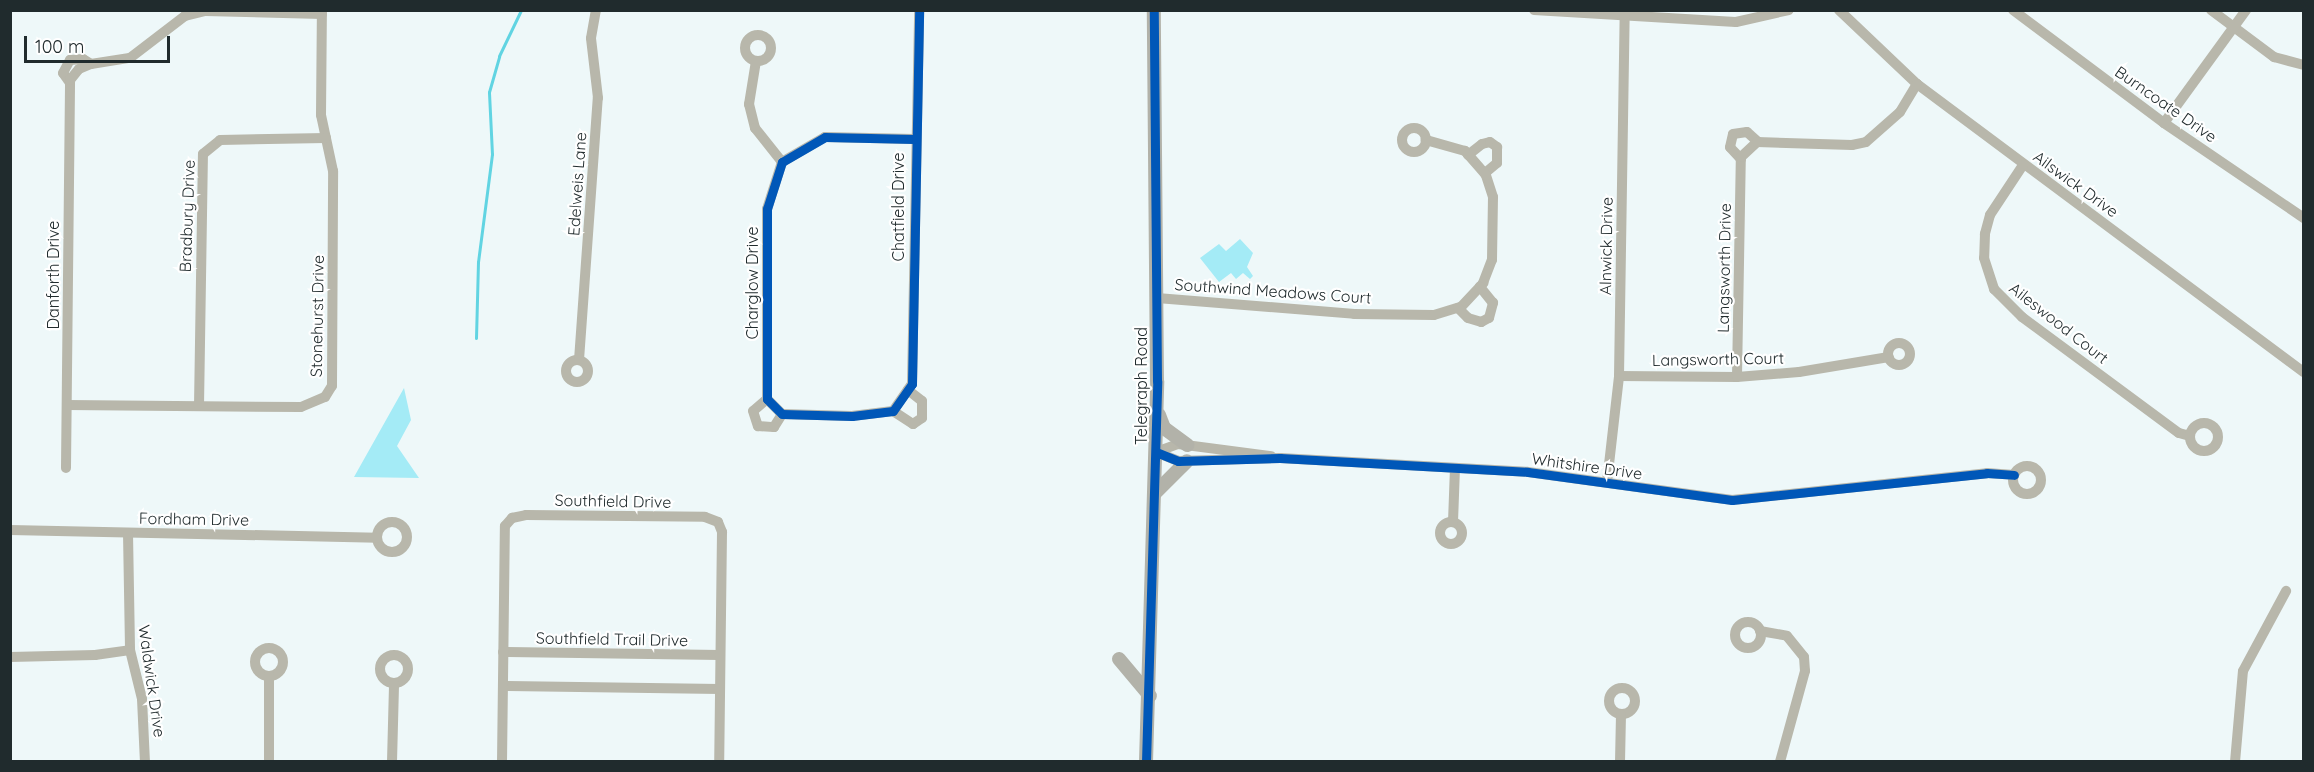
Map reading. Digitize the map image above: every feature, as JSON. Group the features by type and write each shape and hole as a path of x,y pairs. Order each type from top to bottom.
{"main road":[{"name":"Telegraph Road","path":"1146,762 1150,696 1157,408 1154,10"},
{"path":"1157,408 1164,428 1187,445"},
{"path":"1155,493 1187,461"},
{"path":"1119,660 1150,696"}],"street":[{"name":"Edelweis Lane","path":"579,360 598,98 591,38 596,10"},
{"name":"Chatfield Drive","path":"893,411 903,401 912,384 914,139 919,10"},
{"path":"1534,10 1625,13 1736,22 1789,10"},
{"name":"Ailswick Drive","path":"1839,10 1917,84 2304,372"},
{"name":"Burncoate Drive","path":"2013,10 2164,123 2304,218"},
{"path":"2211,10 2274,57 2304,65"},
{"path":"2164,123 2246,10"},
{"name":"Danforth Drive","path":"66,468 70,83 79,69 91,64 130,58 185,16 204,11 322,12"},
{"name":"Stonehurst Drive","path":"67,405 311,406 325,397 332,386 333,171 321,115 322,12"},
{"name":"Alnwick Drive","path":"1607,482 1618,376 1625,13"},
{"path":"756,61 749,104 755,128 782,162 825,137 914,139"},
{"name":"Langsworth Drive","path":"1737,377 1741,159 1730,147 1733,134 1747,132 1758,142 1852,145 1866,142 1900,112 1917,84"},
{"name":"Bradbury Drive","path":"199,406 203,154 220,140 326,138"},
{"path":"1426,140 1468,155 1485,173 1492,197 1492,260 1480,287 1458,308 1468,318 1481,322 1489,318 1492,303 1480,287"},
{"path":"1468,155 1482,144 1490,142 1497,147 1497,163 1485,173"},
{"path":"1741,159 1758,142"},
{"name":"Charglow Drive","path":"782,162 767,209 767,399 753,411 758,426 774,427 782,414 852,416 893,411 914,424 922,418 922,401 908,390"},
{"name":"Aileswood Court","path":"2023,165 1990,215 1985,234 1984,258 1994,290 2022,317 2179,433 2190,436"},
{"name":"Southwind Meadows Court","path":"1157,298 1354,314 1434,315 1458,308"},
{"name":"Langsworth Court","path":"1618,376 1737,377 1799,372 1889,357"},
{"path":"767,399 782,414"},
{"name":"Whitshire Drive","path":"1156,453 1179,444 1280,458 1455,468 1607,482 1732,500 1987,473 2014,475"},
{"name":"Whitshire Drive","path":"1156,453 1187,461 1280,458"},
{"path":"1453,522 1455,468"},
{"name":"Southfield Drive","path":"502,762 506,526 512,518 526,514 705,517 718,522 722,532 719,762"},
{"name":"Fordham Drive","path":"10,530 377,538"},
{"name":"Waldwick Drive","path":"128,533 130,650 142,699 145,762"},
{"path":"2235,762 2243,671 2286,591"},
{"path":"1760,631 1788,636 1804,657 1805,671 1780,762"},
{"path":"10,657 95,656 130,650"},
{"name":"Southfield Trail Drive","path":"503,652 720,656"},
{"path":"269,676 269,762"},
{"path":"392,762 394,683"},
{"path":"503,686 720,689"},
{"path":"1620,762 1621,715"}],"shaded area":[{"path":"1240,239 1253,253 1247,267 1253,276 1250,279 1243,273 1236,279 1231,273 1219,282 1200,258 1219,244 1226,251"},
{"path":"404,388 411,420 397,446 419,478 354,477"}],"waterway":[{"path":"476,338 478,262 492,154 489,92 499,56 521,10"}],"cycle path":[{"path":"914,139 825,137 782,162 767,209 767,399 782,414 852,416 893,411 912,384 919,10"},
{"path":"1146,762 1157,381 1154,10"},
{"path":"1156,452 1178,461 1280,458 1528,472 1732,500 1987,473 2014,475"}]}
